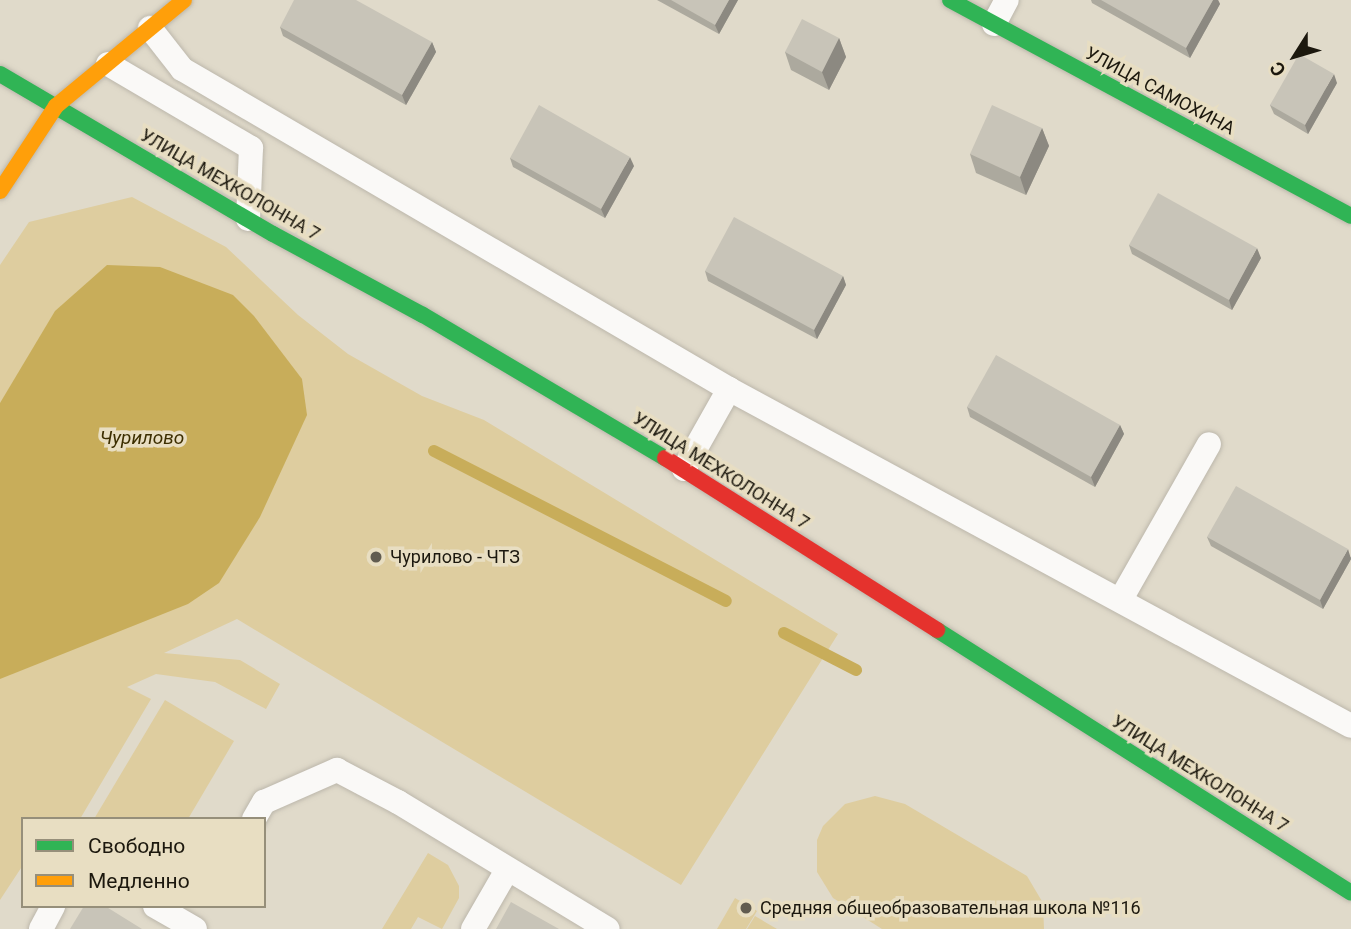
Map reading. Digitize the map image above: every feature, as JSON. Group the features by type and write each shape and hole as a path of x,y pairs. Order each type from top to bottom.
{"street":[{"path":"0,191 56,106 184,0"},
{"name":"УЛИЦА САМОХИНА","path":"950,0 1351,216"},
{"name":"УЛИЦА МЕХКОЛОННА 7","path":"0,74 248,219 424,315 684,469 1351,892"}],"lane":[{"path":"994,24 1007,0"},
{"path":"150,29 182,69 729,389 1351,726"},
{"path":"107,64 251,148 248,219"},
{"path":"684,469 729,389"},
{"path":"1121,599 1209,444"},
{"path":"255,817 264,802 337,770 392,811 507,870 608,929"},
{"path":"472,929 507,870"},
{"path":"41,929 52,908"},
{"path":"161,908 197,921"}],"shaded area":[{"path":"132,197 226,247 298,315 348,354 422,396 484,420 838,634 681,885 237,619 164,653 240,660 280,684 266,709 215,682 156,674 127,687 151,699 81,817 21,817 21,868 0,900 0,265 29,222"},
{"path":"165,700 234,741 189,817 95,817"},
{"path":"875,796 905,804 1027,876 1043,903 1044,929 882,929 833,898 817,872 817,840 823,826 845,804"},
{"path":"428,853 448,865 459,886 459,898 442,929 418,917 411,929 382,929"},
{"path":"735,898 757,911 746,929 717,929"},
{"path":"755,916 777,929 747,929"}],"water":[{"name":"Чурилово","path":"107,265 160,267 233,295 254,316 302,379 307,415 260,517 219,583 188,604 0,679 0,403 55,311"}],"building":[{"path":"294,0 356,0 432,42 402,95 280,27"},
{"path":"671,0 729,0 715,25"},
{"path":"1101,0 1213,0 1186,48"},
{"path":"802,19 839,38 822,72 785,52"},
{"path":"1299,54 1334,74 1305,125 1270,105"},
{"path":"539,105 630,157 601,209 510,158"},
{"path":"992,105 1042,128 1020,177 970,154"},
{"path":"1158,193 1257,248 1229,300 1129,245"},
{"path":"734,217 843,276 814,330 705,271"},
{"path":"996,355 1120,425 1091,477 967,407"},
{"path":"1236,486 1348,549 1320,600 1207,537"},
{"path":"511,902 559,929 496,929"},
{"path":"83,908 108,908 142,929 70,929"}],"waterway":[{"path":"434,451 726,601"},
{"path":"784,633 856,670"}],"traffic: fast":[{"path":"950,0 1351,216"},
{"path":"0,74 273,234 423,315 665,458"},
{"path":"937,630 1351,893"}],"traffic: slow":[{"path":"0,191 56,106 184,0"}],"traffic: jam":[{"path":"665,458 937,630"}],"place":[{"name":"Чурилово - ЧТЗ","path":"376,557"},
{"name":"Средняя общеобразовательная школа №116","path":"746,908"}]}
